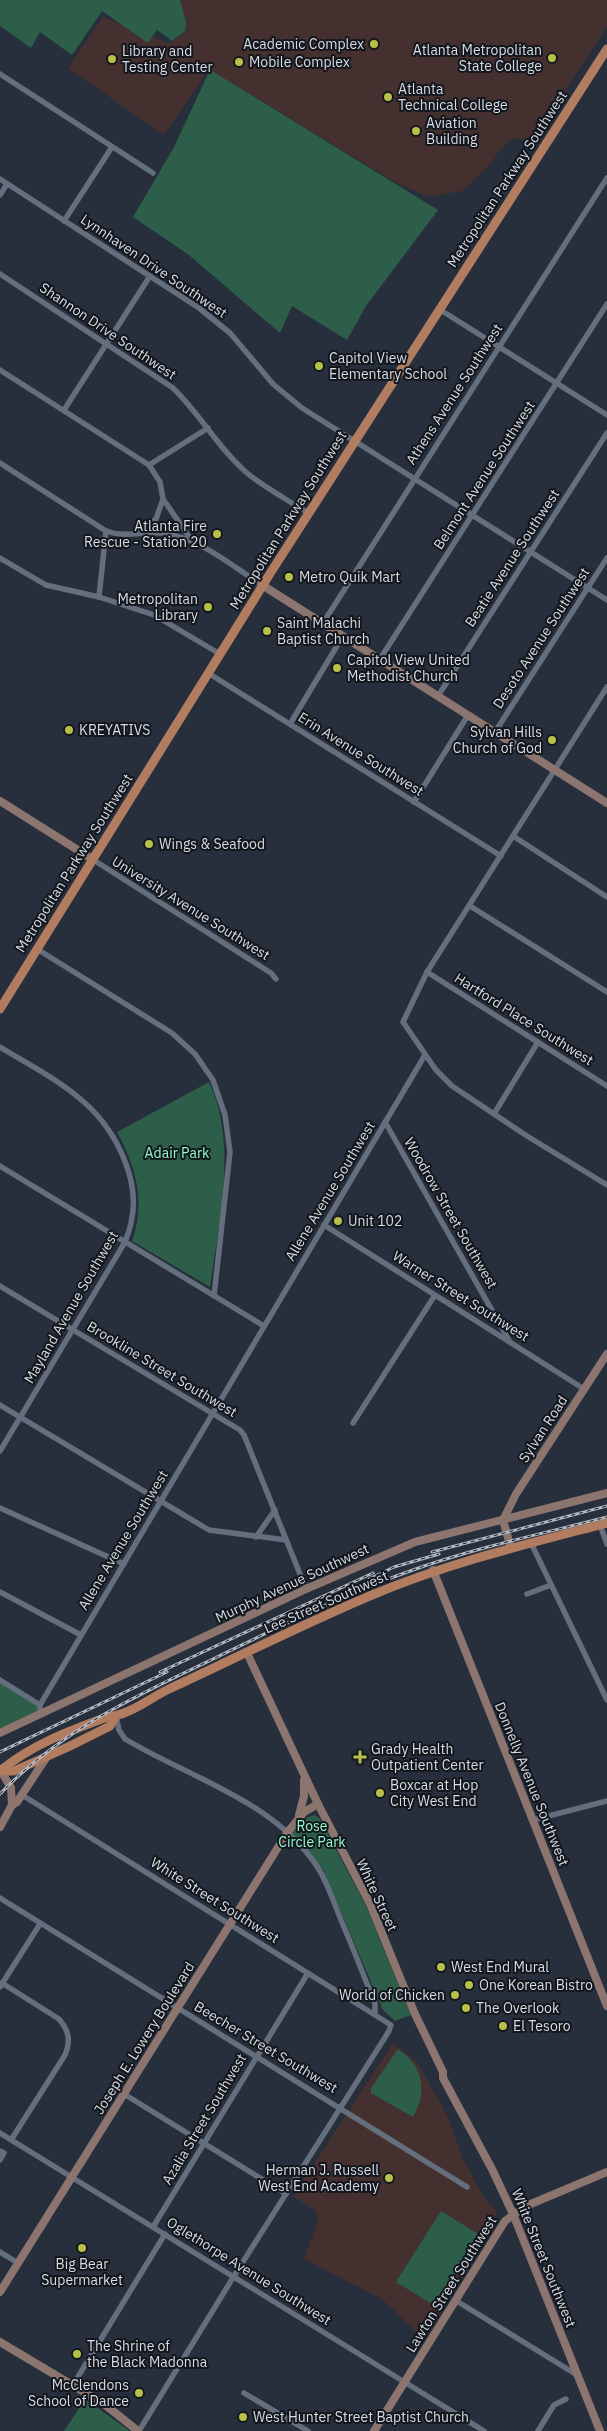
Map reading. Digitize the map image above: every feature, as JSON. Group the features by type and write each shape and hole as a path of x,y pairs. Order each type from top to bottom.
{"main road":[{"name":"Metropolitan Parkway Southwest","path":"0,1009 262,585 607,49"},
{"name":"Lee Street Southwest","path":"0,1770 12,1759 67,1732 107,1717 116,1716 152,1697 372,1595 433,1570 603,1524"},
{"path":"0,1770 14,1771 110,1726 116,1716"}],"street":[{"path":"0,74 153,173"},
{"path":"64,221 112,147"},
{"name":"Athens Avenue Southwest","path":"323,623 607,178"},
{"name":"Lynnhaven Drive Southwest","path":"0,179 199,308 230,333 274,384 290,399 607,600"},
{"path":"0,195 7,184"},
{"name":"Shannon Drive Southwest","path":"0,274 173,388 192,406 226,452 247,473 308,513"},
{"path":"64,410 150,276"},
{"name":"Belmont Avenue Southwest","path":"380,660 607,304"},
{"path":"440,309 607,416"},
{"path":"0,370 149,466 160,482 163,499 192,542"},
{"path":"149,466 208,428"},
{"name":"Beatie Avenue Southwest","path":"438,696 607,433"},
{"path":"0,463 106,532 120,535 164,533 192,542 607,803"},
{"path":"136,534 156,519 163,499"},
{"path":"98,596 106,532"},
{"path":"0,558 46,585 98,596 154,615 220,654"},
{"name":"Desoto Avenue Southwest","path":"495,732 607,558"},
{"path":"290,724 343,636"},
{"name":"Erin Avenue Southwest","path":"208,673 501,856"},
{"path":"607,687 427,972 403,1022 425,1054 452,1086 607,1185"},
{"path":"414,802 468,715"},
{"path":"0,801 92,859"},
{"path":"513,836 607,897"},
{"name":"University Avenue Southwest","path":"92,859 276,978"},
{"path":"470,906 607,992"},
{"path":"37,949 172,1032 195,1054 213,1080 225,1115 230,1152 214,1296"},
{"name":"Hartford Place Southwest","path":"427,972 607,1086"},
{"path":"494,1114 538,1042"},
{"name":"Mayland Avenue Southwest","path":"0,1047 74,1092 92,1107 107,1125 123,1156 133,1189 133,1216 125,1242 0,1451"},
{"name":"Allene Avenue Southwest","path":"40,1709 81,1635 425,1054"},
{"name":"Woodrow Street Southwest","path":"385,1122 510,1342"},
{"path":"0,1166 264,1326"},
{"name":"Warner Street Southwest","path":"324,1225 584,1389"},
{"name":"Brookline Street Southwest","path":"0,1286 244,1435 306,1589"},
{"path":"353,1424 435,1294"},
{"name":"Sylvan Road","path":"502,1520 516,1494 607,1354"},
{"path":"0,1405 208,1530 286,1540"},
{"name":"Murphy Avenue Southwest","path":"0,1733 40,1709 415,1542 607,1493"},
{"path":"0,1508 124,1564"},
{"path":"256,1537 275,1510"},
{"path":"502,1520 511,1548"},
{"path":"603,1524 607,1544"},
{"path":"531,1543 607,1700"},
{"name":"Donnelly Avenue Southwest","path":"433,1570 607,2006"},
{"path":"527,1594 551,1585"},
{"path":"0,1592 81,1635"},
{"name":"White Street","path":"247,1653 304,1776 370,1904 428,2042"},
{"path":"0,1680 40,1709"},
{"path":"116,1716 125,1739 239,1799 287,1833 309,1855 325,1881 375,2004 375,2014"},
{"path":"0,1827 12,1805 24,1797 48,1755"},
{"path":"0,1770 11,1788 12,1805"},
{"path":"299,1818 304,1798 304,1776"},
{"name":"White Street Southwest","path":"24,1797 391,2025 341,2107"},
{"path":"533,1820 607,1801"},
{"name":"Joseph E. Lowery Boulevard","path":"0,2292 287,1833 304,1812 318,1804"},
{"name":"Beecher Street Southwest","path":"0,1898 177,2009 341,2107 467,2187"},
{"path":"11,2140 65,2055 69,2039 66,2027 59,2019 1,1985 40,1924"},
{"name":"Azalia Street Southwest","path":"153,2227 308,1973"},
{"name":"White Street Southwest","path":"428,2042 443,2072 448,2076 455,2090 456,2099 513,2214 600,2431"},
{"path":"124,2094 286,2194"},
{"path":"0,2342 104,2404 138,2431 341,2107"},
{"name":"Oglethorpe Avenue Southwest","path":"0,2133 484,2431"},
{"path":"0,2151 4,2153 0,2160"},
{"name":"Lawton Street Southwest","path":"374,2431 508,2217 526,2206 607,2172"},
{"path":"73,2385 165,2234"},
{"path":"0,2252 18,2263"},
{"path":"456,2300 578,2376"},
{"path":"244,2393 308,2431"},
{"path":"538,2431 554,2405 566,2399"}],"shaded area":[{"name":"Atlanta Technical College","path":"180,0 607,0 607,27 531,143 518,138 513,139 500,149 491,164 462,191 434,196 424,195 395,182 213,72 210,68 164,135 68,68 103,17 170,44 185,31"},
{"name":"Herman J. Russell West End Academy","path":"393,2043 417,2062 448,2117 463,2159 483,2196 497,2212 480,2249 423,2339 382,2299 304,2259 318,2221 316,2211 293,2196"}],"green space":[{"path":"0,0 180,0 186,22 185,31 172,41 157,30 148,43 102,11 72,55 40,32 31,48 0,26"},
{"path":"212,71 438,210 366,306 347,340 292,306 280,333 189,255 133,217 173,149 208,74"},
{"name":"Adair Park","path":"209,1082 218,1105 223,1130 224,1156 224,1183 210,1287 132,1241 138,1212 137,1185 134,1171 117,1132"},
{"path":"0,1680 40,1705 40,1712 0,1733"},
{"name":"Rose Circle Park","path":"315,1815 320,1819 366,1906 411,2015 395,2021 383,2010 323,1870 292,1833 308,1817"},
{"path":"398,2049 413,2063 418,2071 420,2080 420,2098 418,2108 413,2117 371,2093 371,2088"},
{"path":"441,2211 480,2235 435,2306 396,2282"},
{"path":"85,2399 130,2431 64,2431"}],"railway":[{"path":"432,1552 607,1506"},
{"path":"0,1794 23,1772 73,1733 127,1701 310,1612 385,1580 434,1563 483,1548 607,1517"},
{"path":"369,1579 394,1567 439,1554"},
{"path":"160,1672 373,1573"},
{"path":"0,1752 167,1672"}],"place":[{"name":"Academic Complex","path":"374,44"},
{"name":"Atlanta Metropolitan State College","path":"552,58"},
{"name":"Library and Testing Center","path":"112,59"},
{"name":"Mobile Complex","path":"239,62"},
{"name":"Atlanta Technical College","path":"388,97"},
{"name":"Aviation Building","path":"416,131"},
{"name":"Capitol View Elementary School","path":"319,366"},
{"name":"Atlanta Fire Rescue - Station 20","path":"217,534"},
{"name":"Metro Quik Mart","path":"289,577"},
{"name":"Metropolitan Library","path":"208,607"},
{"name":"Saint Malachi Baptist Church","path":"267,631"},
{"name":"Capitol View United Methodist Church","path":"337,668"},
{"name":"KREYATIVS","path":"69,730"},
{"name":"Sylvan Hills Church of God","path":"552,740"},
{"name":"Wings & Seafood","path":"149,844"},
{"name":"Unit 102","path":"338,1221"},
{"name":"Grady Health Outpatient Center","path":"360,1757"},
{"name":"Boxcar at Hop City West End","path":"380,1793"},
{"name":"West End Mural","path":"441,1967"},
{"name":"One Korean Bistro","path":"469,1985"},
{"name":"World of Chicken","path":"455,1995"},
{"name":"The Overlook","path":"466,2008"},
{"name":"El Tesoro","path":"503,2026"},
{"name":"Herman J. Russell West End Academy","path":"389,2178"},
{"name":"Big Bear Supermarket","path":"82,2248"},
{"name":"The Shrine of the Black Madonna","path":"77,2354"},
{"name":"McClendons School of Dance","path":"139,2393"},
{"name":"West Hunter Street Baptist Church","path":"243,2417"}]}
